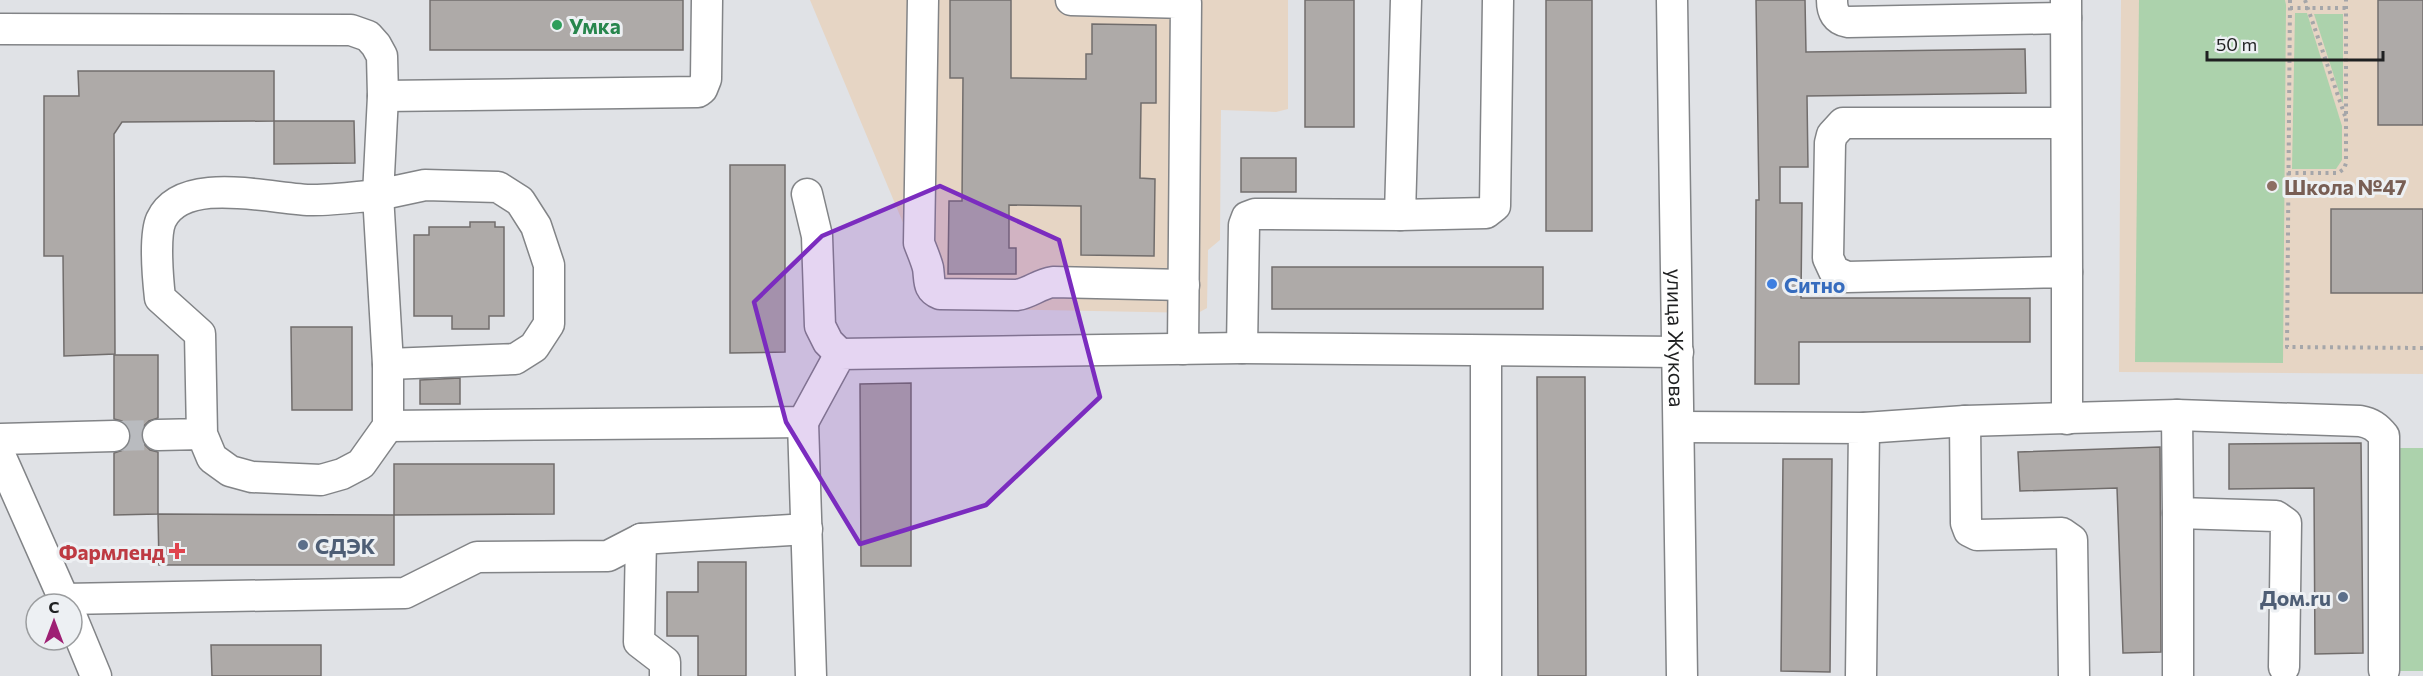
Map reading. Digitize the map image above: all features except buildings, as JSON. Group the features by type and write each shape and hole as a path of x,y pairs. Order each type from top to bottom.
{"street":[{"path":"383,96 698,92 705,85 706,79 707,0"},
{"path":"923,0 919,243 933,292 1017,295 1026,294 1041,284 1053,282 1184,285"},
{"path":"1071,0 1186,3 1183,349"},
{"path":"1400,215 1406,0"},
{"path":"1242,348 1244,225 1247,217 1255,214 1486,213 1493,210 1495,206 1498,0"},
{"name":"улица Жукова","path":"1672,0 1682,676"},
{"path":"1832,0 1833,12 1837,18 1848,22 2066,9 2067,419"},
{"path":"0,29 351,30 368,36 382,56 383,96 378,195 388,426 361,464 342,474 321,480 252,477 230,471 212,458 202,434 200,334 160,298 158,232 162,219 182,200 200,194 228,192 312,200 378,195 425,185 498,187 520,201 536,226 549,265 549,324 534,347 514,359 387,364"},
{"path":"2066,123 1844,123 1832,135 1830,143 1828,258 1834,271 1847,277 2067,272"},
{"path":"807,194 817,236 820,326 828,342 840,354 1242,348 1678,352"},
{"path":"1485,676 1486,351"},
{"path":"811,676 803,422 840,354"},
{"path":"2177,415 2178,676"},
{"path":"1679,427 1864,428 1965,421 2177,415 2369,422 2384,436 2384,670"},
{"path":"1965,421 1966,523 1969,531 1977,535 2062,533 2072,540 2074,676"},
{"path":"388,426 803,422"},
{"path":"1861,676 1864,428"},
{"path":"158,435 202,434"},
{"path":"0,439 114,436"},
{"path":"0,455 60,592"},
{"path":"2178,513 2276,516 2283,520 2286,527 2284,667"},
{"path":"84,606 405,593 477,557 608,556 641,539 807,529"},
{"path":"641,539 639,642 665,662 665,676"},
{"path":"84,647 96,676"}],"path":[{"path":"2290,0 2287,347 2423,348"},
{"path":"2305,0 2346,120"},
{"path":"2288,173 2331,174 2344,169 2346,0"},
{"path":"2290,8 2346,8"}],"highlighted area":[{"path":"940,186 1059,240 1100,397 986,505 860,544 786,422 754,302 822,236"}],"shaded area":[{"path":"810,0 1288,0 1288,109 1276,112 1221,110 1220,240 1208,250 1207,308 1198,313 945,308 919,261"},
{"name":"Школа №47","path":"2121,0 2423,0 2423,374 2119,372"}],"green space":[{"path":"2139,0 2285,0 2283,363 2135,362"},
{"path":"2295,13 2307,13 2342,126 2342,160 2336,169 2292,169"},
{"path":"2314,14 2343,14 2343,104"},
{"path":"2397,448 2423,448 2423,671 2397,671"}],"tunnel":[{"path":"114,436 158,435"}],"place":[{"name":"Умка","path":"557,25"},
{"name":"Школа №47","path":"2272,186"},
{"name":"Ситно","path":"1772,284"},
{"name":"СДЭК","path":"303,545"},
{"name":"Фармленд","path":"177,551"},
{"name":"Дом.ru","path":"2343,597"}]}
